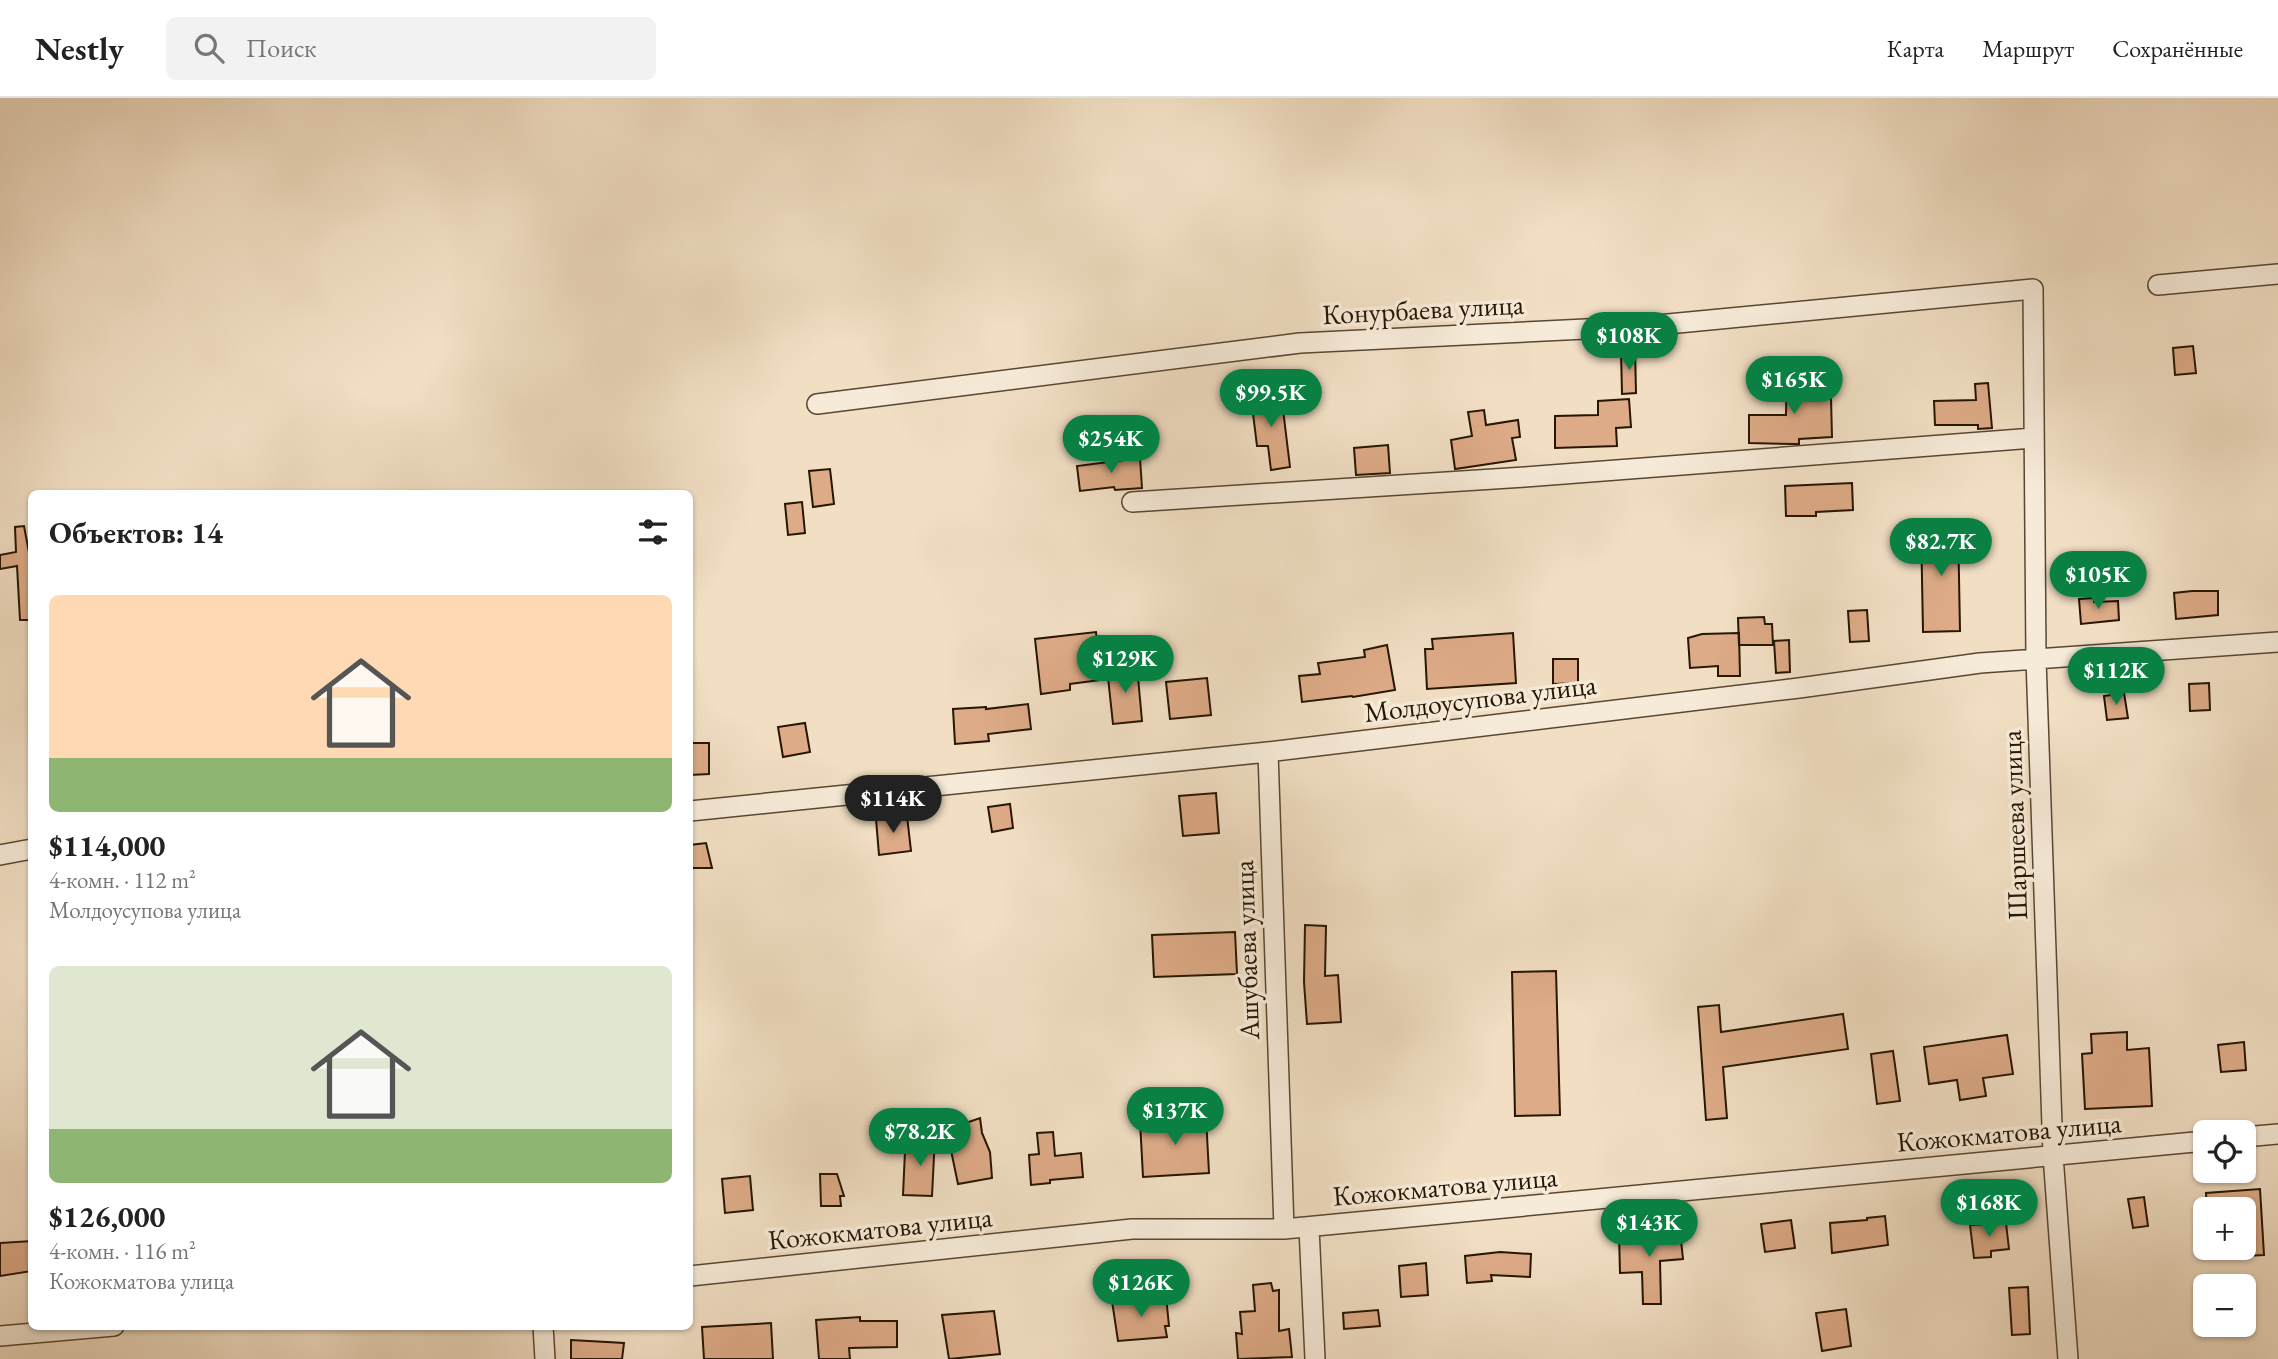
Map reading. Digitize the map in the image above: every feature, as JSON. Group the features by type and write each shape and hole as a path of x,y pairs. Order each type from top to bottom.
{"street":[{"path":"2158,285 2278,274"},
{"name":"Конурбаева улица","path":"817,404 1300,343 1647,326 2033,289"},
{"name":"Шаршеева улица","path":"2033,289 2036,659 2053,1155 2068,1359"},
{"path":"1132,502 1525,477 2034,438"},
{"name":"Молдоусупова улица","path":"693,811 1268,752 1785,690 1980,663 2278,642"},
{"name":"Ашубаева улица","path":"1268,752 1284,1229"},
{"path":"0,855 28,850"},
{"path":"2256,1136 2278,1134"},
{"name":"Кожокматова улица","path":"693,1276 1132,1229 1309,1227 2193,1142"},
{"path":"1309,1227 1315,1359"},
{"path":"0,1336 68,1330"},
{"path":"543,1330 545,1359"}],"building":[{"path":"2193,346 2196,373 2175,375 2173,348"},
{"path":"1635,349 1636,393 1622,394 1621,350"},
{"path":"1787,360 1801,361 1800,398 1831,398 1832,437 1799,439 1799,444 1749,443 1749,415 1786,415"},
{"path":"1988,383 1992,428 1978,429 1978,425 1935,425 1934,401 1976,400 1975,384"},
{"path":"1281,393 1290,467 1271,470 1268,446 1257,446 1251,397"},
{"path":"1629,399 1631,427 1616,428 1617,446 1555,448 1555,416 1598,415 1598,401"},
{"path":"1484,410 1486,425 1518,420 1520,437 1512,438 1516,460 1455,469 1451,440 1472,436 1468,412"},
{"path":"1388,445 1390,473 1356,475 1354,448"},
{"path":"1140,458 1142,488 1115,490 1114,487 1080,491 1077,466"},
{"path":"830,469 834,504 813,507 809,471"},
{"path":"1852,483 1853,510 1816,512 1816,516 1786,516 1785,486"},
{"path":"802,502 805,533 788,535 785,504"},
{"path":"1958,524 1960,631 1923,632 1921,525"},
{"path":"24,526 28,547 28,620 20,620 17,566 0,569 0,555 16,552 15,527"},
{"path":"2218,591 2218,615 2176,619 2174,593"},
{"path":"2094,598 2094,602 2118,601 2119,620 2081,624 2079,599"},
{"path":"1867,610 1869,641 1850,642 1848,611"},
{"path":"1764,617 1765,624 1772,624 1773,645 1739,645 1738,618"},
{"path":"1096,632 1101,680 1070,684 1070,690 1041,694 1035,639"},
{"path":"1513,633 1516,683 1427,689 1425,649 1433,649 1432,639"},
{"path":"1739,633 1740,676 1718,676 1718,666 1690,668 1688,638 1702,634"},
{"path":"1789,640 1790,672 1776,673 1774,641"},
{"path":"1387,645 1395,690 1302,702 1299,676 1320,674 1318,663 1365,657 1364,650"},
{"path":"1553,659 1578,659 1578,683 1553,684"},
{"path":"1137,666 1142,721 1113,724 1107,668"},
{"path":"1207,678 1211,715 1170,719 1166,682"},
{"path":"2209,683 2210,710 2190,711 2189,684"},
{"path":"2124,693 2128,718 2107,720 2104,696"},
{"path":"1028,704 1031,729 988,734 989,741 955,744 953,709 986,709"},
{"path":"805,723 810,752 783,757 778,727"},
{"path":"693,743 709,743 709,774 693,775"},
{"path":"1216,793 1219,833 1183,836 1179,796"},
{"path":"1010,804 1013,828 992,832 988,807"},
{"path":"907,816 911,851 879,855 876,819"},
{"path":"706,843 712,868 693,868 693,845"},
{"path":"1305,925 1326,926 1325,976 1338,975 1341,1022 1307,1024 1304,982"},
{"path":"1235,932 1237,974 1154,977 1152,935"},
{"path":"1556,971 1560,1115 1515,1116 1512,972"},
{"path":"1719,1005 1721,1032 1843,1014 1848,1049 1723,1067 1727,1118 1706,1120 1698,1007"},
{"path":"2127,1032 2127,1050 2149,1048 2152,1106 2085,1109 2082,1054 2092,1053 2091,1034"},
{"path":"2007,1035 2013,1074 1983,1078 1986,1096 1960,1100 1957,1080 1929,1084 1924,1047"},
{"path":"2244,1042 2246,1070 2221,1072 2218,1045"},
{"path":"1893,1051 1900,1101 1877,1104 1871,1054"},
{"path":"1206,1117 1209,1173 1143,1177 1140,1121"},
{"path":"980,1118 982,1133 990,1152 992,1178 958,1184 948,1136 965,1137 963,1124"},
{"path":"1053,1132 1055,1156 1081,1153 1083,1177 1031,1185 1029,1155 1039,1154 1037,1133"},
{"path":"918,1135 935,1136 932,1196 903,1195 905,1151 917,1152"},
{"path":"820,1174 837,1174 844,1196 840,1196 841,1206 821,1206"},
{"path":"750,1176 753,1210 725,1213 722,1179"},
{"path":"2260,1189 2264,1255 2256,1255 2256,1197 2206,1197 2206,1193"},
{"path":"2144,1197 2148,1226 2133,1228 2128,1199"},
{"path":"1885,1216 1888,1245 1832,1253 1830,1223"},
{"path":"1791,1220 1795,1248 1765,1252 1761,1224"},
{"path":"2006,1223 2009,1249 1991,1251 1991,1257 1974,1258 1970,1225"},
{"path":"1680,1231 1683,1259 1660,1261 1661,1304 1643,1304 1642,1272 1620,1273 1619,1233 1642,1235"},
{"path":"28,1241 28,1272 0,1276 0,1243"},
{"path":"1500,1252 1531,1254 1530,1277 1491,1275 1492,1281 1467,1283 1465,1256"},
{"path":"1426,1263 1428,1295 1401,1297 1399,1266"},
{"path":"1271,1283 1273,1291 1279,1290 1279,1331 1289,1329 1292,1357 1238,1359 1236,1333 1242,1334 1240,1312 1255,1311 1253,1285"},
{"path":"2028,1287 2030,1334 2012,1335 2009,1288"},
{"path":"1166,1296 1169,1326 1165,1326 1167,1337 1118,1341 1112,1301 1137,1297 1138,1304"},
{"path":"1846,1309 1851,1346 1822,1351 1816,1313"},
{"path":"1378,1310 1380,1326 1344,1329 1343,1313"},
{"path":"994,1311 1000,1354 949,1359 942,1315"},
{"path":"860,1317 860,1321 897,1321 897,1347 849,1348 850,1359 819,1359 816,1320"},
{"path":"771,1323 773,1359 704,1359 702,1327"},
{"path":"571,1340 624,1343 622,1359 571,1359"}]}
